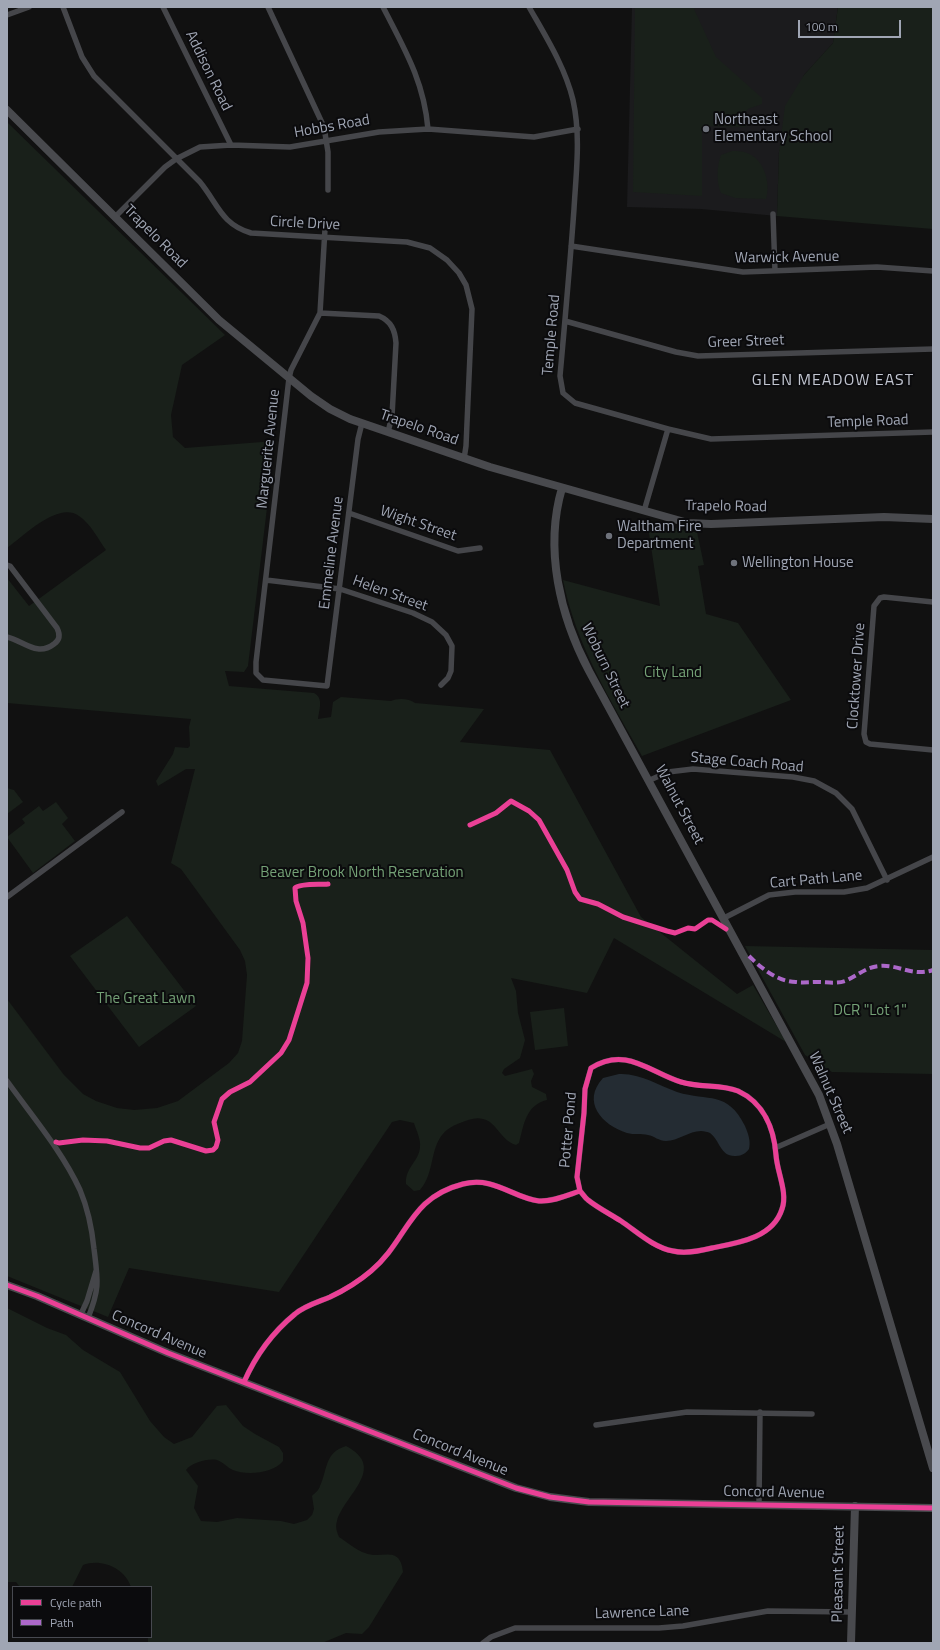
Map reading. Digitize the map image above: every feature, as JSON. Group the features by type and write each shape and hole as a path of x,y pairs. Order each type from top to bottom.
{"main road":[{"name":"Trapelo Road","path":"7,110 219,320 289,378 330,409 362,423 464,459 644,512 700,524 891,517 933,518"},
{"name":"Woburn Street","path":"562,488 558,508 555,548 557,576 564,609 585,664 636,756"},
{"name":"Walnut Street","path":"636,756 811,1079 830,1124 838,1146 933,1468"},
{"name":"Concord Avenue","path":"7,1285 84,1316 168,1353 516,1488 550,1497 602,1502 933,1508"},
{"name":"Pleasant Street","path":"851,1643 855,1506"}],"street":[{"path":"7,15 29,7"},
{"name":"Circle Drive","path":"63,7 82,57 94,76 208,192 221,213 233,226 251,233 383,240 420,244 440,254 459,273 466,284 472,309 466,446 464,459"},
{"name":"Addison Road","path":"164,7 231,145"},
{"path":"268,7 320,116 327,139 328,190"},
{"path":"383,7 402,43 418,79 424,97 428,129"},
{"name":"Temple Road","path":"529,7 558,60 566,78 573,99 578,129 571,246 560,376 560,385 567,398 584,406 668,430 696,437 725,440 933,432"},
{"name":"Hobbs Road","path":"115,217 156,175 176,159 200,147 231,145 290,147 327,139 379,132 428,129 459,130 534,137 578,129"},
{"path":"772,214 775,271"},
{"name":"Marguerite Avenue","path":"326,228 320,313 291,370 289,378 256,662 256,673 258,678 268,681 327,686"},
{"name":"Warwick Avenue","path":"571,246 728,271 775,271 877,267 933,271"},
{"path":"320,313 379,316 387,321 395,332 396,343 392,416 388,432"},
{"name":"Greer Street","path":"565,321 676,352 698,356 933,349"},
{"name":"Emmeline Avenue","path":"327,686 358,439 362,423"},
{"path":"644,512 668,430"},
{"name":"Wight Street","path":"349,513 458,551 480,548"},
{"path":"7,565 15,572 57,628 59,633 59,639 56,643 45,649 38,650 30,648 8,637"},
{"name":"Helen Street","path":"266,580 340,589 413,613 439,626 452,646 453,660 448,678 441,685"},
{"name":"Clocktower Drive","path":"933,602 884,597 876,601 874,606 864,734 866,742 870,744 933,750"},
{"name":"Stage Coach Road","path":"650,780 668,772 693,770 793,777 814,781 836,793 852,809 887,880"},
{"path":"7,897 122,812"},
{"name":"Cart Path Lane","path":"724,918 758,899 769,895 795,892 844,892 867,888 887,880 933,857"},
{"name":"Potter Pond","path":"615,1059 629,1060 683,1083 738,1091 757,1104 767,1118 775,1148 783,1195 783,1208 776,1221 757,1235 744,1241 701,1250 672,1251 644,1236 594,1205 586,1199 580,1191 577,1177 585,1089 591,1068 599,1063 615,1059"},
{"path":"7,1081 65,1162 80,1191 90,1221 98,1290 84,1316"},
{"path":"775,1148 830,1124"},
{"path":"244,1382 250,1368 266,1344 295,1314 352,1286 372,1270 393,1246 422,1206 432,1197 447,1188 466,1183 485,1183 506,1188 540,1201 558,1199 580,1191"},
{"path":"596,1425 687,1412 812,1414"},
{"path":"759,1504 760,1412"},
{"name":"Lawrence Lane","path":"483,1643 491,1637 514,1628 659,1628 683,1626 768,1611 852,1612"}],"shaded area":[{"name":"Northeast Elementary School","path":"632,7 838,7 833,43 804,75 779,152 777,216 701,209 627,207"},
{"path":"619,1074 642,1077 677,1092 716,1099 724,1102 738,1115 745,1126 748,1134 749,1149 742,1155 731,1156 723,1151 710,1133 703,1131 697,1131 670,1141 666,1141 643,1134 630,1134 618,1129 597,1112 594,1104 594,1096 597,1087 603,1078"}],"green space":[{"path":"635,7 697,7 694,9 716,57 762,98 762,104 748,109 744,113 747,123 746,127 702,126 702,196 633,192"},
{"path":"838,7 933,7 933,229 777,216 779,152 785,106 804,75 833,43"},
{"name":"Beaver Brook North Reservation","path":"7,122 225,335 182,365 171,415 173,437 185,448 275,441 248,666 244,672 225,671 229,686 314,693 320,701 318,719 331,717 333,702 341,697 391,701 403,699 410,700 415,703 484,709 460,742 550,750 641,917 737,994 753,985 786,1042 614,938 587,993 511,978 516,991 518,1013 525,1040 520,1058 504,1069 502,1073 505,1076 532,1069 534,1074 531,1081 532,1087 546,1094 547,1100 534,1106 530,1111 527,1116 519,1143 516,1145 511,1143 492,1124 480,1118 469,1120 449,1128 437,1144 426,1182 420,1190 414,1191 406,1184 406,1178 419,1152 420,1141 414,1123 400,1120 392,1122 279,1292 129,1268 108,1317 7,1276 7,999 64,1075 83,1094 96,1101 117,1108 134,1110 157,1108 178,1101 229,1063 238,1053 242,1041 247,975 245,961 240,950 181,869 171,863 195,769 186,769 158,786 156,781 173,754 175,747 188,748 190,746 189,727 191,719 7,703 7,578 29,606 106,550 87,523 79,516 71,513 61,513 51,516 7,548"},
{"path":"732,151 747,153 758,160 767,179 768,186 766,199 735,198 721,193 719,189 718,169 721,155"},
{"name":"City Land","path":"647,520 690,532 697,532 704,565 698,566 706,614 738,623 791,700 642,756 606,692 585,649 576,627 563,580 660,606"},
{"path":"7,788 14,790 23,802 7,814"},
{"path":"56,802 68,818 62,824 75,841 33,873 7,837 25,823 22,819 39,806 43,811"},
{"name":"The Great Lawn","path":"127,916 196,1006 139,1047 70,956"},
{"name":"DCR \"Lot 1\"","path":"745,946 933,950 933,1074 832,1072 805,1055"},
{"path":"564,1008 568,1046 535,1050 530,1012"},
{"path":"7,1308 47,1328 66,1335 83,1350 120,1372 150,1421 164,1437 174,1444 192,1437 217,1406 226,1405 243,1426 279,1447 283,1453 283,1461 279,1465 267,1471 253,1473 239,1472 217,1460 200,1462 188,1467 186,1470 198,1486 194,1508 201,1521 217,1522 237,1518 281,1521 294,1524 307,1520 312,1515 314,1509 312,1496 317,1491 323,1480 330,1457 339,1449 346,1446 358,1454 363,1463 363,1473 360,1482 341,1511 336,1523 338,1535 358,1550 365,1553 371,1555 389,1555 398,1558 403,1572 369,1627 362,1634 346,1633 322,1643 148,1643 148,1638 152,1638 152,1586 131,1586 124,1575 112,1566 105,1564 90,1563 83,1565 72,1586 19,1586 16,1582 7,1582"}],"marked path":[{"path":"749,956 770,974 783,980 799,982 842,982 870,968 879,966 919,972 933,970"}],"cycle path":[{"path":"470,825 496,813 511,801 529,811 539,820 567,870 575,892 580,899 598,904 623,917 675,933 688,928 695,929 708,920 712,920 726,929"},
{"path":"56,1142 59,1143 83,1140 107,1141 140,1148 149,1148 164,1141 171,1140 206,1151 213,1150 216,1147 218,1140 214,1122 222,1099 230,1092 250,1082 281,1053 289,1040 307,983 308,958 303,923 296,901 295,888 306,885 328,884"},
{"path":"244,1382 265,1345 287,1321 311,1304 341,1292 371,1271 383,1259 419,1210 431,1199 445,1190 474,1182 484,1183 494,1185 521,1196 539,1201 560,1198 580,1191 577,1177 585,1089 591,1068 604,1062 626,1060 648,1067 669,1078 688,1084 738,1091 755,1102 766,1118 773,1136 783,1189 784,1203 777,1219 771,1227 753,1238 703,1250 678,1252 652,1243 592,1203 580,1191"},
{"path":"7,1285 37,1296 168,1353 516,1488 550,1497 589,1502 933,1508"}],"place":[{"name":"Northeast Elementary School","path":"706,129"},
{"name":"Waltham Fire Department","path":"609,536"},
{"name":"Wellington House","path":"734,563"}],"district":[{"name":"GLEN MEADOW EAST","path":"833,381"}]}
